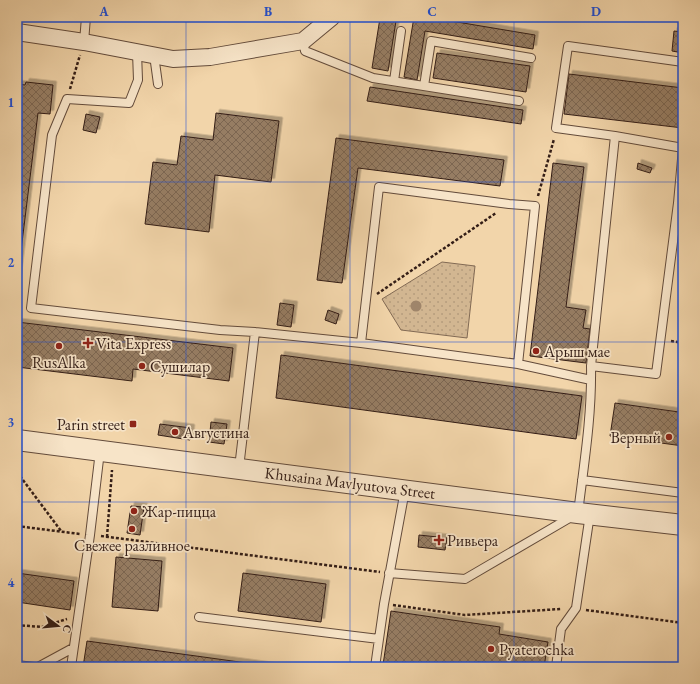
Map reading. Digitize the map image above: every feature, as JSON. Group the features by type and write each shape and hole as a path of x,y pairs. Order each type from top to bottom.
{"street":[{"path":"17,32 84,42 173,59 210,57 303,41 332,17"},
{"name":"Khusaina Mavlyutova Street","path":"17,440 683,525"}],"lane":[{"path":"84,42 86,17"},
{"path":"394,81 401,31"},
{"path":"303,41 305,51 373,78 519,101"},
{"path":"424,86 430,41 531,58"},
{"path":"591,366 656,374 678,203 683,148 615,136 556,128 568,46 683,62"},
{"path":"137,52 138,80 129,103 68,99 52,135 31,308 220,330 255,332 361,343 518,364 591,380"},
{"path":"154,55 158,84"},
{"path":"556,667 561,629 576,608 584,513 582,480 586,452 591,366 615,136"},
{"path":"361,343 379,187 535,206 518,364"},
{"path":"239,468 255,332"},
{"path":"71,667 101,451"},
{"path":"582,480 683,493"},
{"path":"375,667 378,639 405,490"},
{"path":"390,573 465,578 584,513"},
{"path":"199,618 378,639"},
{"path":"38,667 73,648"},
{"path":"17,665 34,667"}],"path":[{"path":"68,99 84,42"},
{"path":"535,206 556,128"},
{"path":"366,302 509,204"},
{"path":"106,537 112,470"},
{"path":"17,472 62,532"},
{"path":"17,526 390,573"},
{"path":"384,604 465,615 576,608 683,623"},
{"path":"17,625 42,626 79,615"}],"shaded area":[{"path":"442,262 475,266 467,338 401,330 382,299"}],"building":[{"path":"414,17 427,17 535,35 533,49 425,31 417,80 404,77"},
{"path":"380,18 396,21 388,71 372,68"},
{"path":"674,31 683,32 683,53 672,51"},
{"path":"437,53 530,66 526,92 433,78"},
{"path":"569,74 683,88 683,128 564,114"},
{"path":"26,82 53,85 50,114 38,113 17,283 17,84 25,85"},
{"path":"370,87 523,110 521,124 367,101"},
{"path":"216,113 279,121 271,182 215,175 209,232 145,224 153,162 177,165 181,136 213,140"},
{"path":"86,114 100,117 96,133 83,130"},
{"path":"336,138 504,160 500,186 358,168 342,283 317,280"},
{"path":"553,163 584,167 566,307 586,310 583,328 590,329 586,363 530,356"},
{"path":"638,163 652,168 650,173 637,169"},
{"path":"280,303 294,305 291,327 277,325"},
{"path":"328,310 339,314 336,324 325,320"},
{"path":"17,322 233,348 229,381 133,369 132,381 17,367"},
{"path":"281,355 582,396 576,439 276,398"},
{"path":"683,386 683,446 610,436 615,403 679,412"},
{"path":"211,422 227,424 224,444 209,442"},
{"path":"160,424 191,428 190,440 158,435"},
{"path":"131,506 144,507 140,535 127,533"},
{"path":"419,535 447,538 445,550 418,547"},
{"path":"116,557 162,561 158,611 112,607"},
{"path":"17,573 74,581 70,610 17,602"},
{"path":"243,573 326,584 321,622 238,611"},
{"path":"391,611 500,627 499,634 548,642 544,667 514,667 478,662 477,667 398,667 383,665"},
{"path":"87,641 276,667 83,667"}],"place":[{"name":"Vita Express","path":"88,343"},
{"name":"RusAlka","path":"59,346"},
{"name":"Арыш мае","path":"536,351"},
{"name":"Сушилар","path":"142,366"},
{"name":"Parin street","path":"133,424"},
{"name":"Августина","path":"175,432"},
{"name":"Верный","path":"669,437"},
{"name":"Жар-пицца","path":"134,511"},
{"name":"Свежее разливное","path":"132,529"},
{"name":"Ривьера","path":"439,540"},
{"name":"Pyaterochka","path":"491,649"}]}
